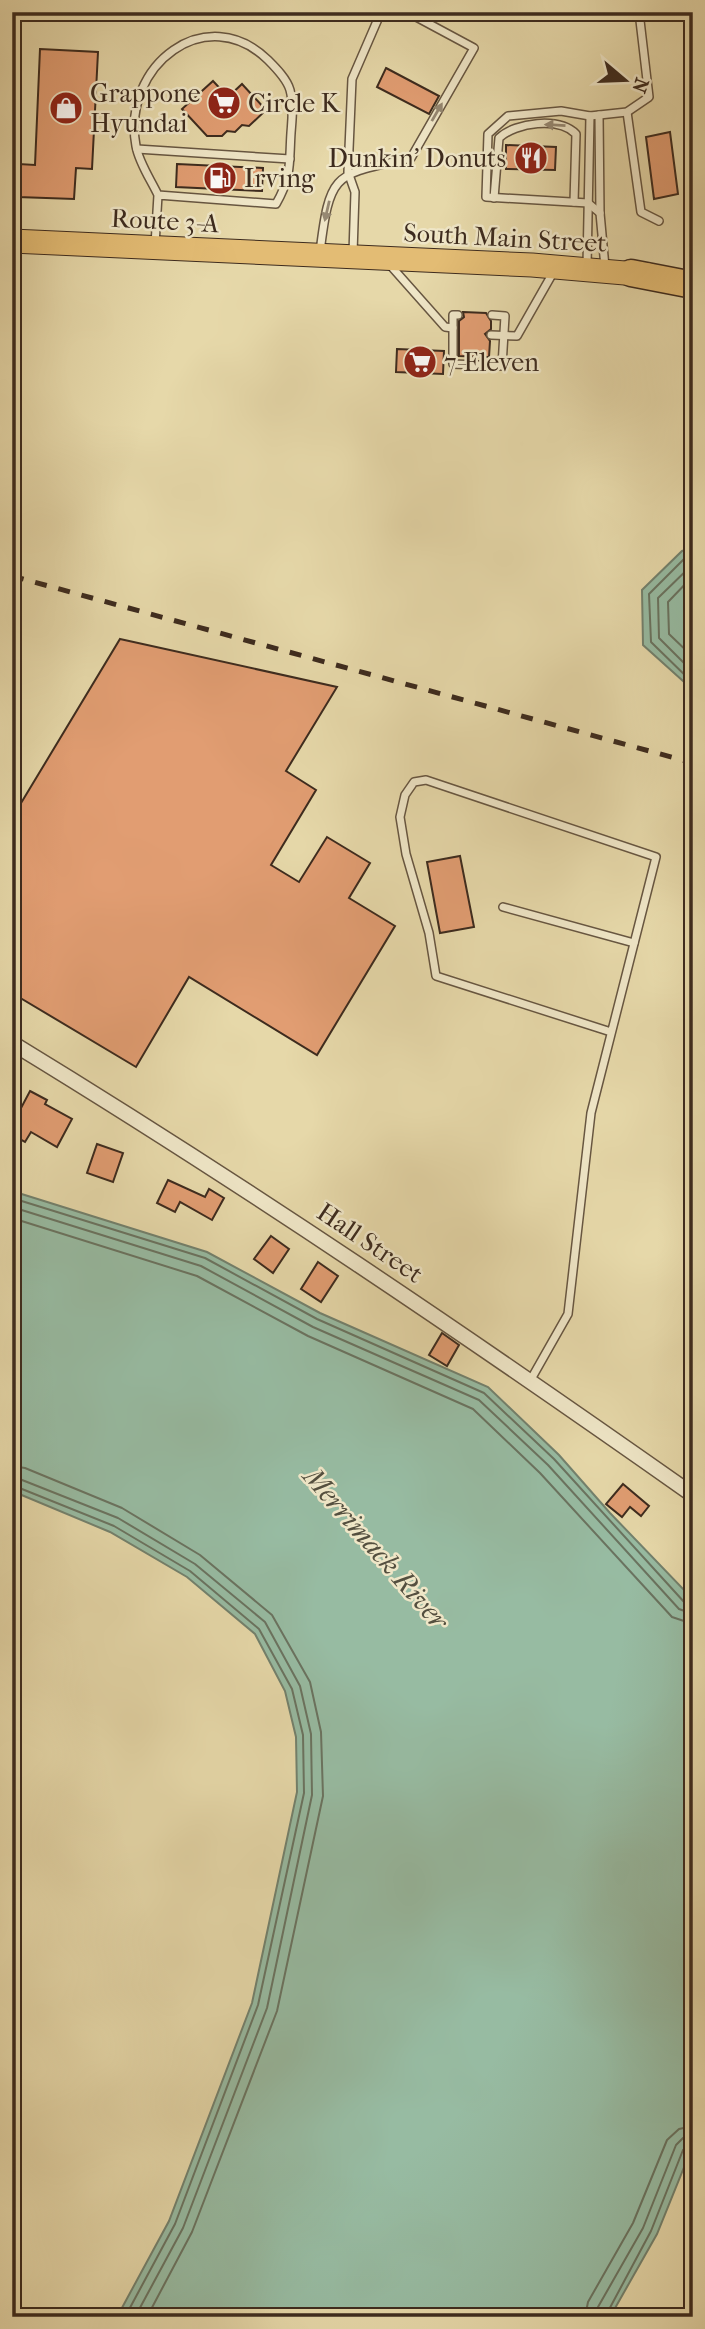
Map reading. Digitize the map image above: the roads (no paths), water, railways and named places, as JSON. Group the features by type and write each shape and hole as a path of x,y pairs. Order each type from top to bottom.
{"highway":[{"path":"631,274 693,285"}],"main road":[{"name":"Route 3-A","path":"12,241 317,256"},
{"name":"South Main Street","path":"317,256 556,267 693,279"}],"street":[{"name":"Hall Street","path":"12,1043 181,1147 530,1381 693,1495"}],"lane":[{"path":"353,258 355,192 348,172 352,79 382,12"},
{"path":"317,256 332,189 348,172 411,158 474,48 407,12"},
{"path":"490,198 488,134 508,116 561,111 590,116 627,112 649,97 639,12"},
{"path":"155,249 158,195 137,149 134,123 143,80 153,64 185,40 220,33 245,40 259,50 290,88 293,109 289,181 276,204 158,195"},
{"path":"627,112 641,212 659,221"},
{"path":"596,270 600,212 599,115"},
{"path":"590,116 588,203 596,270"},
{"path":"490,198 499,138 508,130 555,123 569,126 576,134 574,202"},
{"path":"137,149 290,159"},
{"path":"490,198 588,203 600,212"},
{"path":"385,259 445,327 455,331"},
{"path":"491,335 517,336 556,267"},
{"path":"458,315 453,315 453,364 502,366 505,316 492,315"},
{"path":"530,1381 568,1314 591,1113 656,857 426,780 414,782 405,795 400,817 406,854 429,933 436,976 611,1032"},
{"path":"503,906 634,943"}],"water":[{"path":"693,548 693,690 643,645 642,590 682,551"},
{"name":"Merrimack River","path":"12,1191 207,1252 320,1313 488,1387 559,1455 687,1593 693,1604 693,2145 657,2234 610,2317 117,2317 169,2221 252,2003 297,1792 296,1737 285,1691 255,1634 187,1577 110,1532 12,1491"}],"railway":[{"path":"12,576 693,763"}],"place":[{"name":"Circle K","path":"224,103"},
{"name":"Grappone Hyundai","path":"66,108"},
{"name":"Dunkin' Donuts","path":"531,158"},
{"name":"Irving","path":"220,178"},
{"name":"7-Eleven","path":"420,362"}]}
